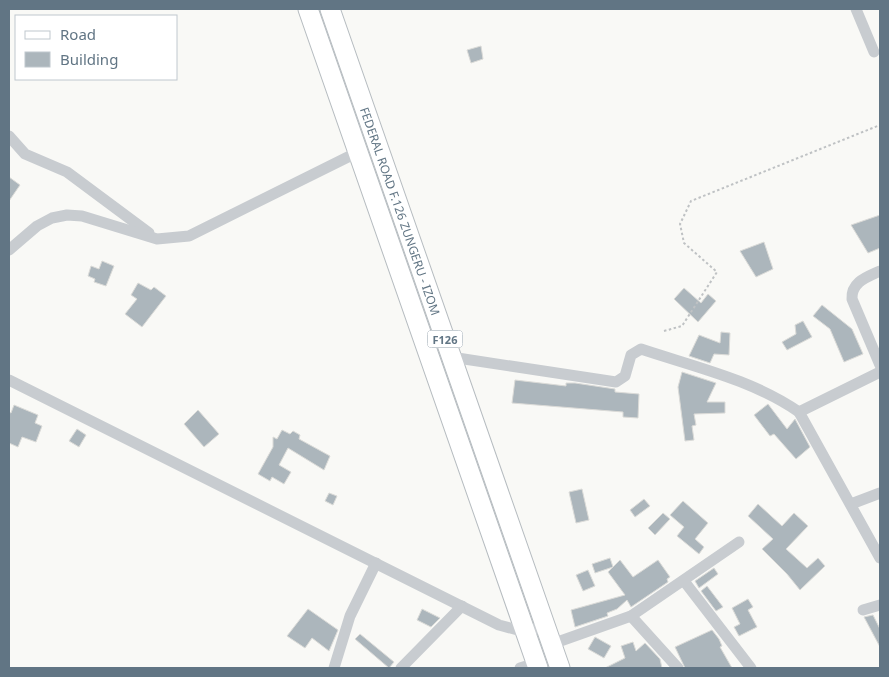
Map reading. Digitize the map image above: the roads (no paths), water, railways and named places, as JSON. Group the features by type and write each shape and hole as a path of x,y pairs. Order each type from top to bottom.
{"main road":[{"name":"FEDERAL ROAD F.126 ZUNGERU - IZOM","path":"308,9 525,632 531,667"},
{"name":"FEDERAL ROAD F.126 ZUNGERU - IZOM","path":"330,9 560,668"}],"street":[{"path":"856,9 874,52"},
{"path":"9,136 25,154 67,172 157,239"},
{"path":"9,250 38,226 52,218 67,215 82,216 157,239 189,236 206,230 358,152"},
{"path":"880,271 860,281 852,292 852,299 880,365"},
{"path":"451,357 616,382 625,376 631,355 641,349 754,387 778,398 799,412 880,558"},
{"path":"799,412 880,372"},
{"path":"9,380 499,624 525,632 545,626"},
{"path":"851,504 880,493"},
{"path":"552,644 631,616 739,542"},
{"path":"334,668 350,616 376,563"},
{"path":"684,581 751,668"},
{"path":"863,610 880,605"},
{"path":"401,668 462,606"},
{"path":"631,616 678,668"}]}
